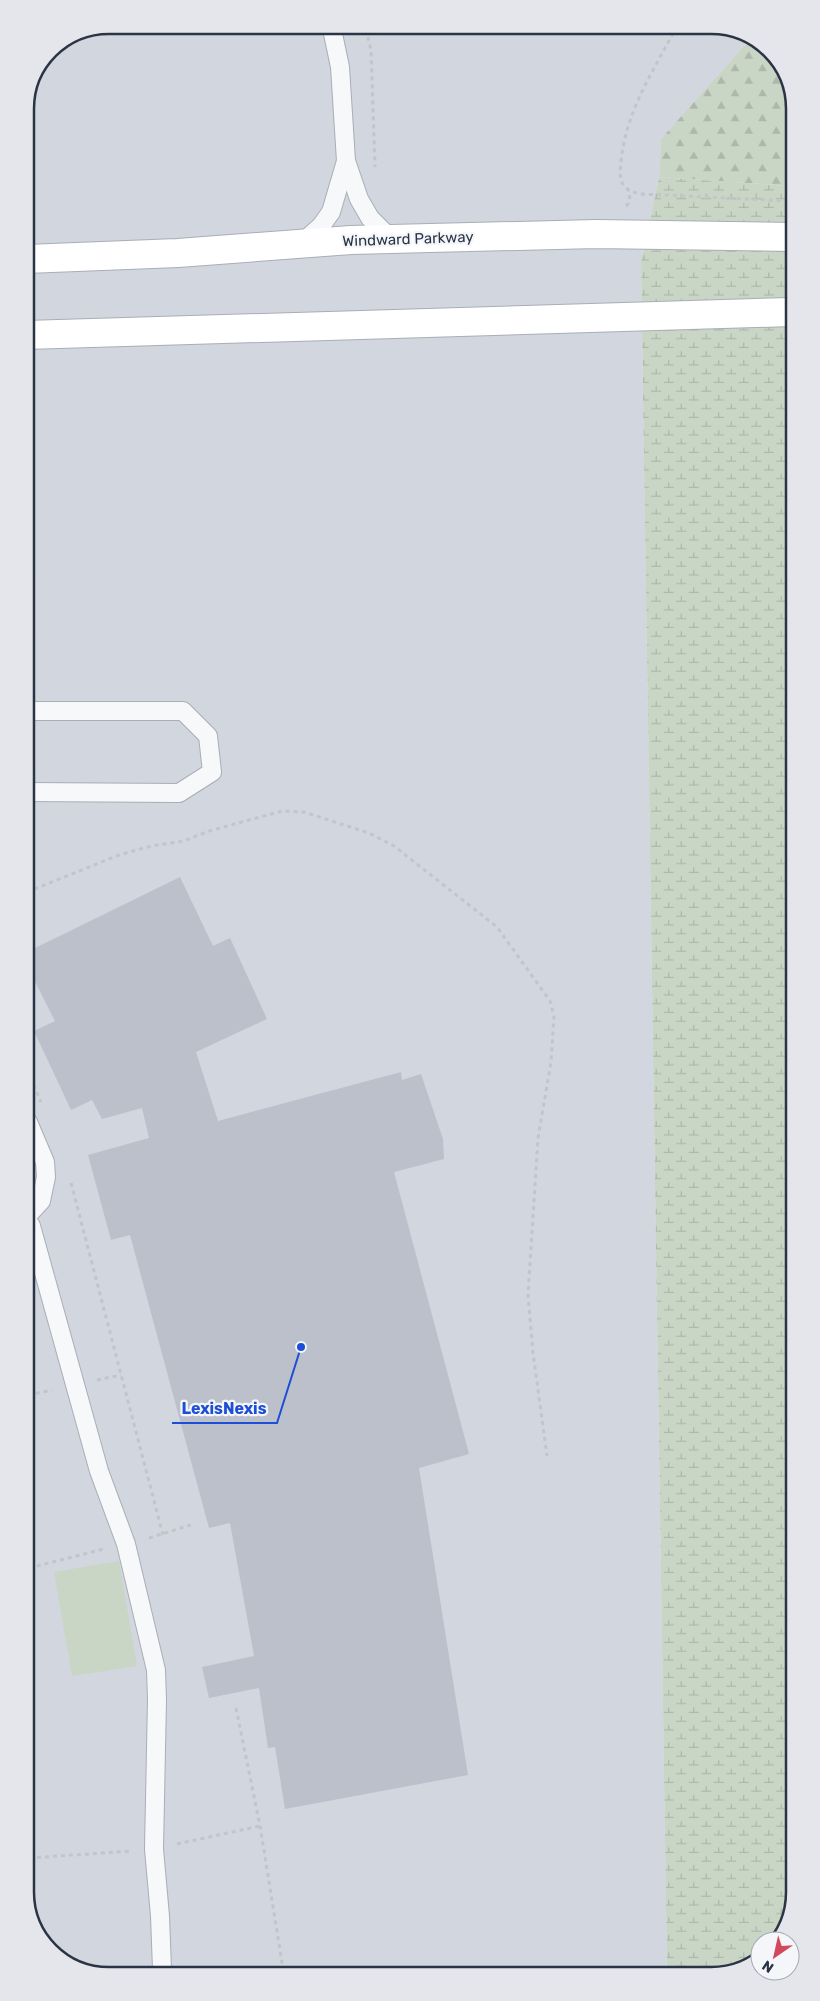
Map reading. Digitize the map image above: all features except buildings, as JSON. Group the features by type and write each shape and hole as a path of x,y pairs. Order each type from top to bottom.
{"main road":[{"name":"Windward Parkway","path":"34,259 178,253 302,243 391,239 596,234 786,237"},
{"path":"34,335 786,312"}],"lane":[{"path":"333,34 340,67 346,161 359,199 370,218 391,239"},
{"path":"302,243 321,226 331,212 346,161"},
{"path":"34,711 183,711 208,736 212,772 179,793 34,792"},
{"path":"34,1136 45,1162 46,1177 41,1201 34,1209"},
{"path":"34,1237 99,1471 126,1544 156,1670 154,1849 162,1967"}],"path":[{"path":"367,34 371,50 375,167"},
{"path":"673,34 632,111 623,142 620,176 622,184 628,190 640,194 786,201"},
{"path":"623,208 628,204 630,197 628,190"},
{"path":"34,889 119,855 151,846 184,841 209,831 282,811 304,812 369,833 394,846 497,927 550,1001 554,1016 551,1062 538,1138 528,1295 533,1353 547,1456"},
{"path":"34,1086 42,1104"},
{"path":"68,1173 163,1535"},
{"path":"236,1708 260,1826 283,1967"}],"shaded area":[{"path":"109,34 716,34 740,39 747,43 661,139 659,177 641,262 667,1967 94,1966 63,1952 49,1938 35,1907 34,1892 34,104 39,80 46,67 67,46 80,39 94,35"}],"green space":[{"path":"747,43 757,49 771,63 782,85 786,99 786,186 659,177 661,139"},
{"path":"659,177 786,186 786,1902 775,1931 750,1931 750,1956 721,1967 667,1967 641,262"},
{"path":"119,1561 137,1666 72,1676 54,1572"}],"place":[{"name":"LexisNexis","path":"301,1347"}]}
